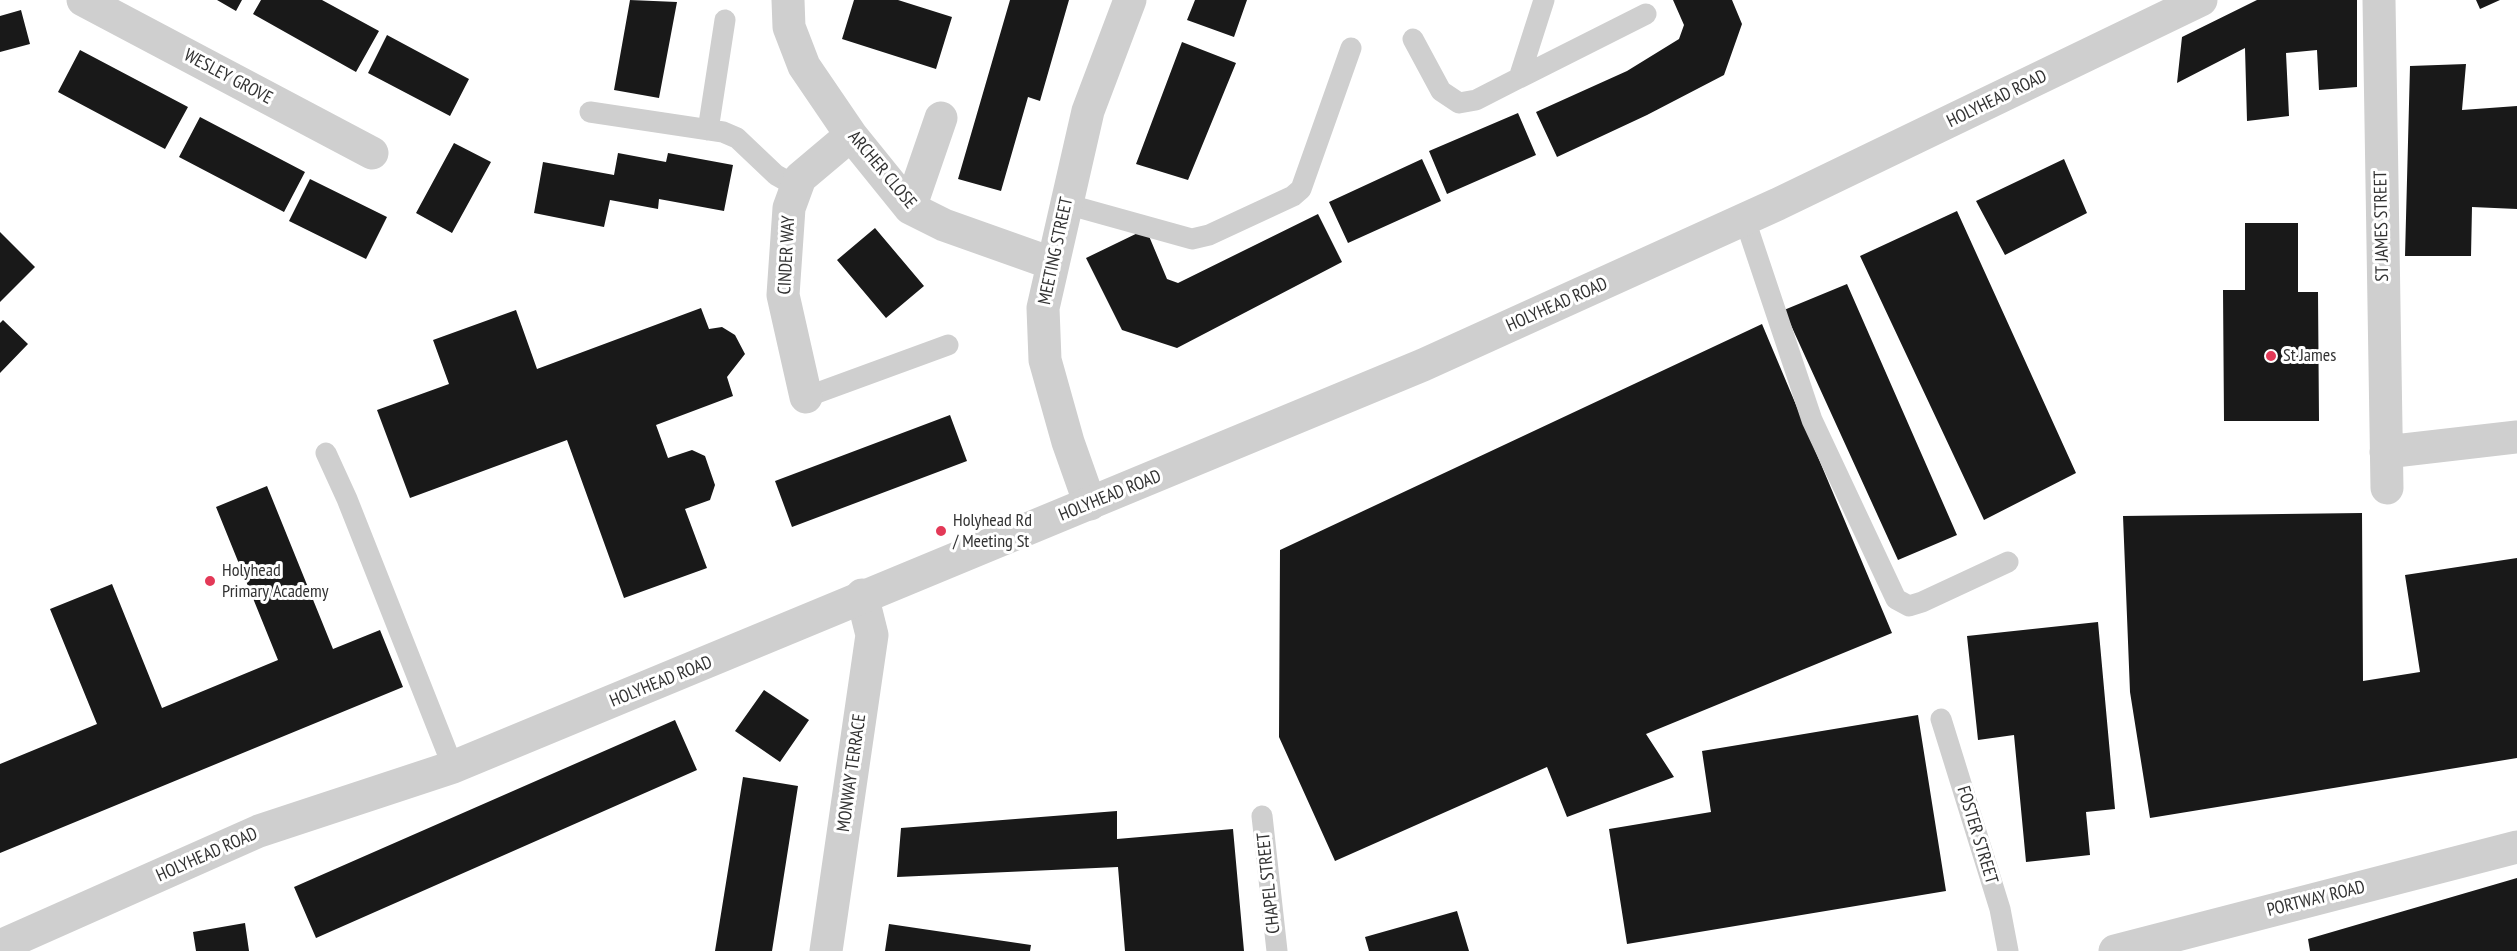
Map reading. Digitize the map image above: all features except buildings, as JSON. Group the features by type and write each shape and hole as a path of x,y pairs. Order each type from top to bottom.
{"street":[{"name":"WESLEY GROVE","path":"83,0 372,153"},
{"name":"ARCHER CLOSE","path":"788,0 789,27 804,66 851,135 910,208 944,225 1051,263"},
{"name":"MEETING STREET","path":"1090,504 1068,442 1045,360 1043,308 1051,263 1088,111 1130,0"},
{"name":"HOLYHEAD ROAD","path":"4,947 259,831 453,766 761,641 862,595 1090,504 1423,365 1745,220 2200,0"},
{"name":"ST JAMES STREET","path":"2379,0 2387,488"},
{"path":"910,208 941,118"},
{"name":"CINDER WAY","path":"806,397 783,295 789,208 800,178 851,135"},
{"path":"2386,453 2517,437"},
{"name":"MONWAY TERRACE","path":"825,951 872,635 862,595"},
{"name":"PORTWAY ROAD","path":"2115,951 2517,847"}],"lane":[{"path":"1519,78 1544,0"},
{"path":"1413,39 1441,91 1459,103 1476,99 1646,14"},
{"path":"708,129 725,20"},
{"path":"1066,204 1192,239 1209,235 1293,196 1301,189 1351,48"},
{"path":"590,112 708,129 737,138 776,175 785,180 800,178"},
{"path":"1745,220 1812,420 1896,599 1908,606 1922,602 2008,562"},
{"path":"806,397 948,345"},
{"path":"326,453 453,766"},
{"name":"FOSTER STREET","path":"1941,719 2000,909 2007,951"},
{"name":"CHAPEL STREET","path":"1262,816 1277,951"}],"place":[{"name":"St James","path":"2271,356"},
{"name":"Holyhead Rd / Meeting St","path":"941,531"},
{"name":"Holyhead Primary Academy","path":"210,581"}]}
